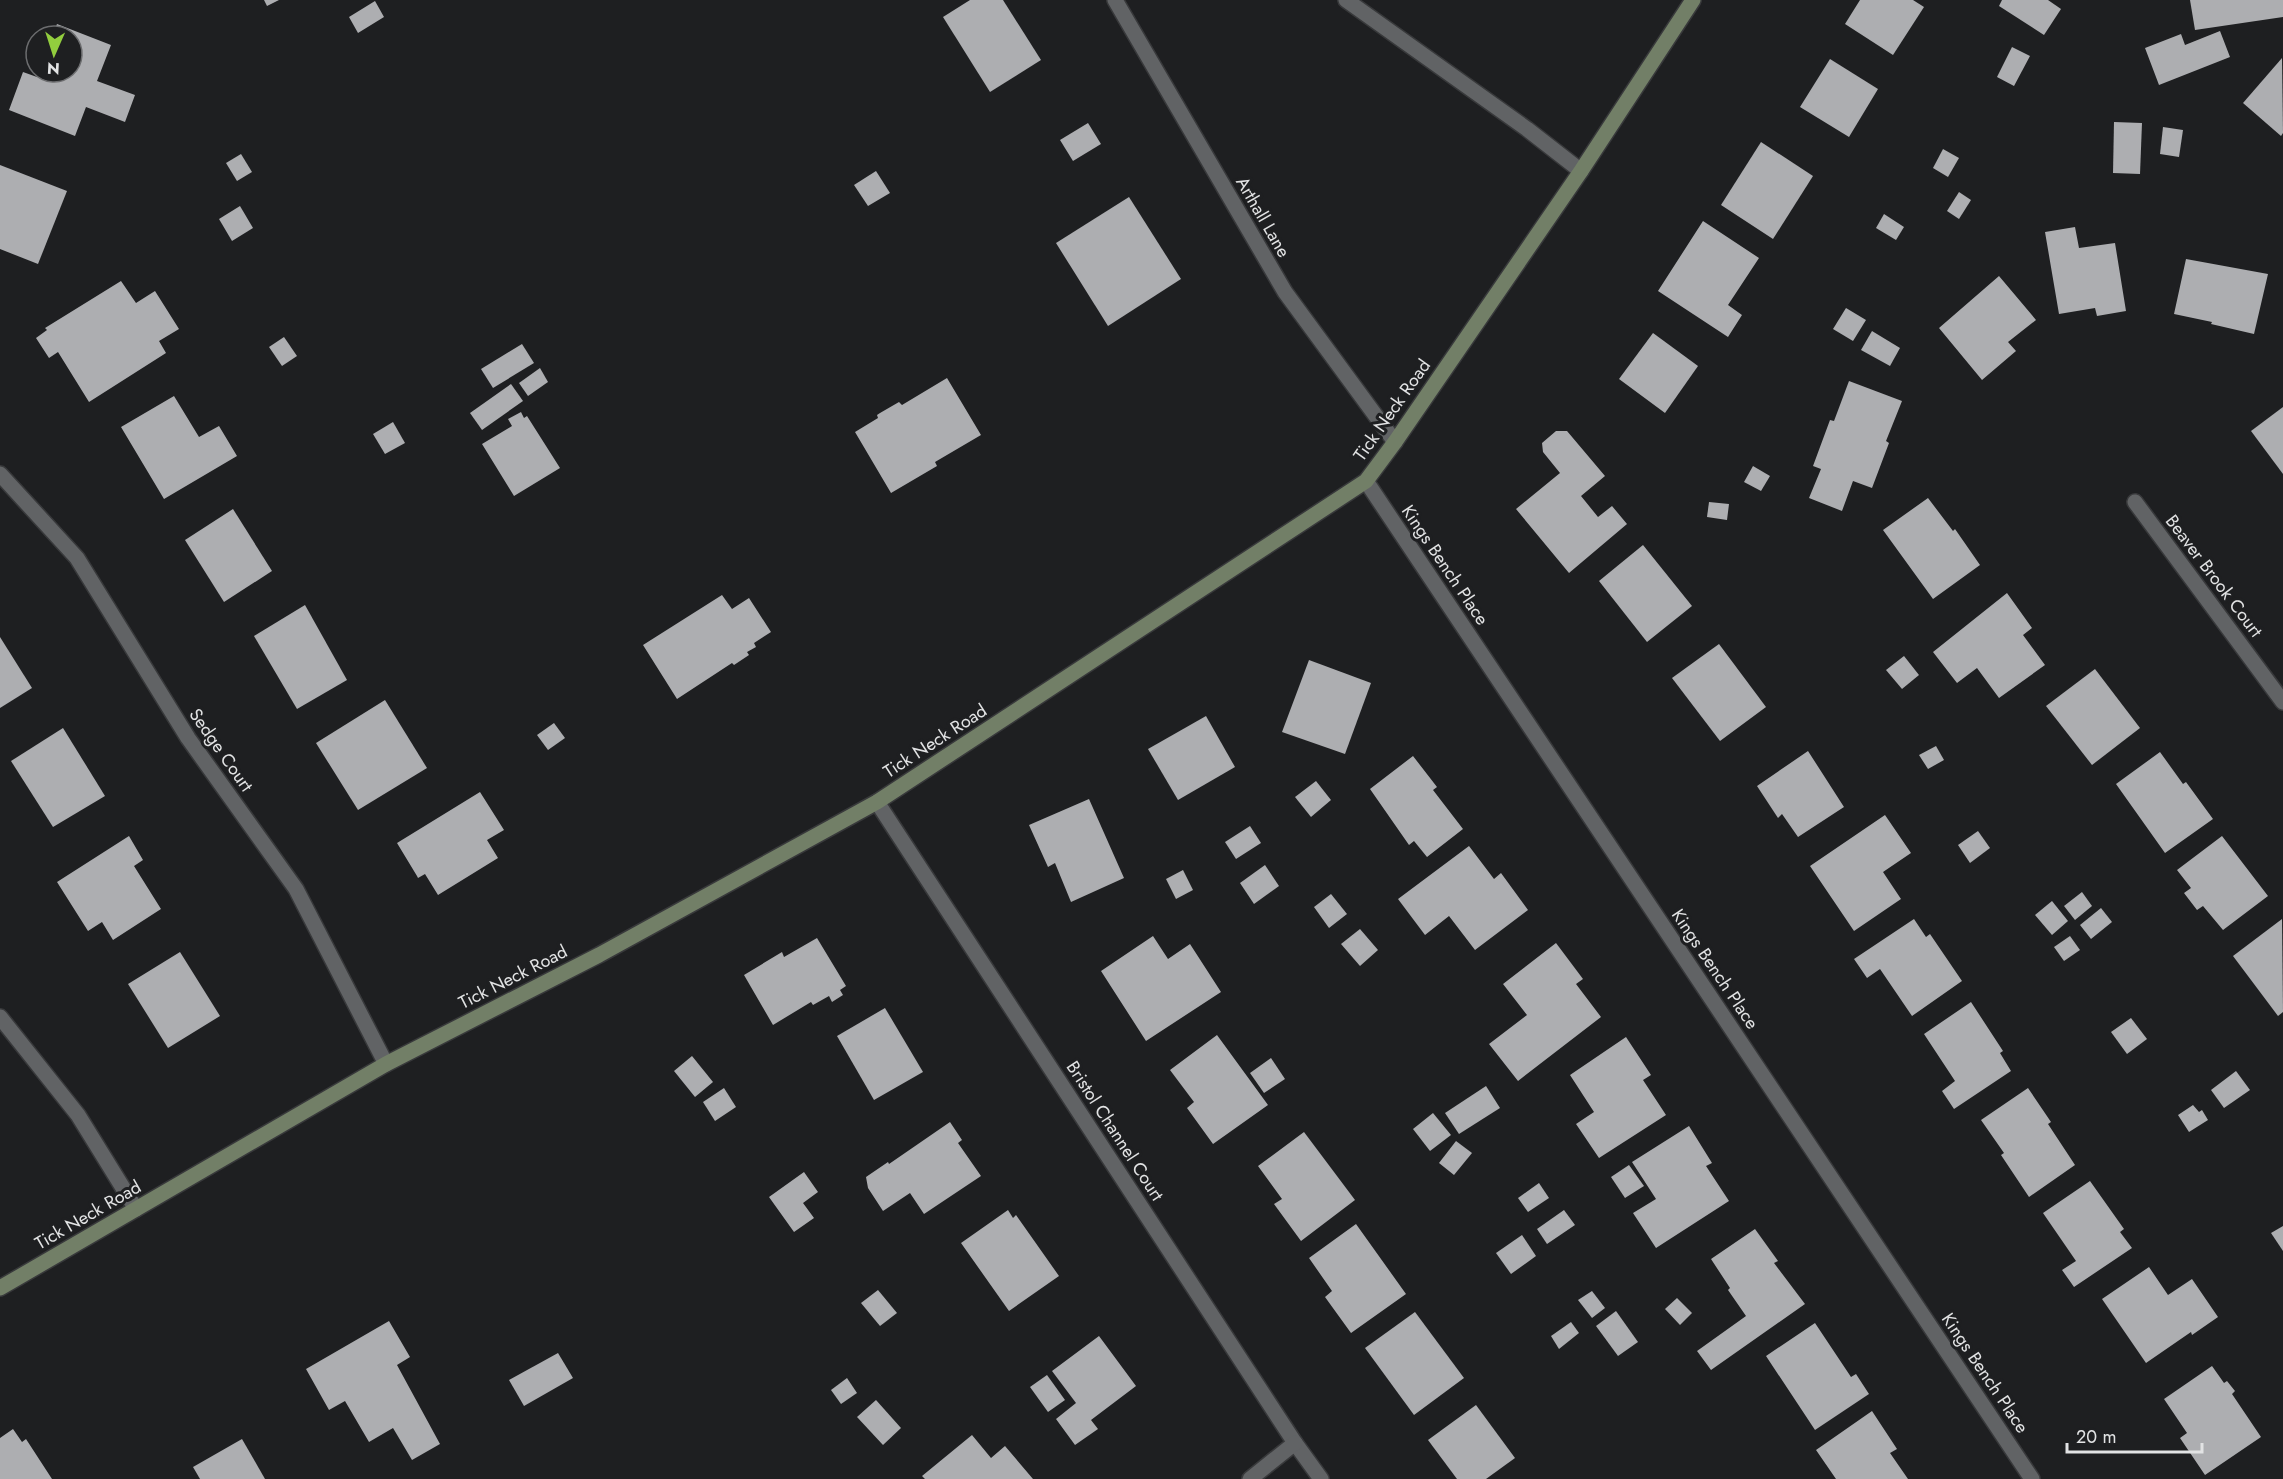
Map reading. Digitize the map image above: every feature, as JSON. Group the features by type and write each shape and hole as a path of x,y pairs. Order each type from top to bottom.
{"street":[{"name":"Arthall Lane","path":"1115,0 1285,292 1395,442"},
{"path":"1346,0 1527,129 1581,171"},
{"name":"Tick Neck Road","path":"0,1288 386,1064 599,955 877,802 1366,480 1395,442 1581,171 1693,0"},
{"name":"Sedge Court","path":"0,474 77,558 188,738 296,889 386,1064"},
{"name":"Kings Bench Place","path":"1366,480 2032,1479"},
{"name":"Beaver Brook Court","path":"2134,502 2283,702"},
{"name":"Bristol Channel Court","path":"877,802 1295,1443 1321,1479"},
{"path":"0,1017 78,1115 136,1209"},
{"path":"1250,1479 1295,1443"}],"building":[{"path":"264,0 279,0 267,6"},
{"path":"970,0 1003,0 1041,60 990,92 943,17"},
{"path":"1860,0 1913,0 1924,7 1893,55 1845,24"},
{"path":"2002,0 2048,0 2061,9 2044,35 1999,6"},
{"path":"2190,0 2283,0 2283,17 2195,30"},
{"path":"375,1 384,17 358,33 349,17"},
{"path":"2220,31 2230,57 2159,85 2145,48 2181,34 2185,45"},
{"path":"84,34 111,45 97,81 135,95 125,122 86,107 75,136 9,110 23,72 24,84 84,84"},
{"path":"2012,47 2030,56 2014,86 1997,77"},
{"path":"2282,58 2283,133 2281,136 2243,103"},
{"path":"1830,59 1878,89 1849,137 1800,107"},
{"path":"2114,122 2142,123 2140,174 2113,173"},
{"path":"1088,123 1101,144 1073,161 1060,140"},
{"path":"2163,127 2183,130 2179,157 2160,154"},
{"path":"1761,142 1813,176 1773,239 1721,205"},
{"path":"1943,149 1959,158 1948,177 1933,168"},
{"path":"241,154 252,172 237,181 226,163"},
{"path":"0,165 67,191 38,264 0,249"},
{"path":"876,171 890,193 868,206 854,185"},
{"path":"1959,192 1971,200 1959,219 1947,211"},
{"path":"1129,197 1181,279 1108,326 1056,243"},
{"path":"240,206 253,228 232,241 219,219"},
{"path":"1884,214 1904,227 1896,240 1876,228"},
{"path":"1703,221 1759,258 1728,305 1742,315 1728,337 1658,291"},
{"path":"2075,227 2079,248 2115,243 2126,311 2097,316 2095,308 2059,314 2045,232"},
{"path":"2186,259 2268,274 2254,334 2174,314"},
{"path":"1999,276 2036,320 2008,342 2016,351 1982,380 1939,328"},
{"path":"121,281 136,303 155,291 179,329 159,341 166,353 89,402 58,352 49,358 36,338 47,330 45,328"},
{"path":"1846,308 1866,320 1853,341 1833,329"},
{"path":"1872,331 1900,348 1890,366 1861,350"},
{"path":"1653,333 1698,366 1665,413 1619,379"},
{"path":"284,337 297,356 282,366 269,347"},
{"path":"522,344 534,363 493,388 481,369"},
{"path":"540,368 548,382 528,396 519,383"},
{"path":"947,378 981,435 935,462 937,466 891,493 855,432 878,418 877,415 880,413 899,402 902,405"},
{"path":"1849,381 1902,401 1886,441 1889,443 1872,488 1853,481 1842,511 1809,498 1821,469 1813,466 1830,420 1834,421"},
{"path":"511,384 523,401 482,430 470,413"},
{"path":"174,396 199,437 219,426 237,456 164,499 121,427"},
{"path":"2283,407 2283,474 2251,431"},
{"path":"521,412 524,418 527,416 560,468 514,496 482,444 512,426 508,419"},
{"path":"393,422 405,443 385,454 373,434"},
{"path":"1556,431 1567,431 1605,476 1581,496 1598,517 1612,506 1627,524 1569,573 1516,509 1560,473 1543,452 1542,443"},
{"path":"1753,466 1770,476 1761,491 1744,482"},
{"path":"1928,498 1953,531 1955,529 1980,565 1933,599 1883,530"},
{"path":"1709,502 1729,504 1727,520 1707,517"},
{"path":"233,509 272,571 224,602 185,540"},
{"path":"1643,545 1692,606 1647,642 1599,581"},
{"path":"2007,593 2032,628 2023,635 2045,665 1999,698 1977,668 1957,683 1933,652"},
{"path":"722,595 732,609 749,598 771,632 754,643 756,647 747,652 749,655 734,665 732,663 677,699 643,645"},
{"path":"305,605 347,680 297,709 254,636"},
{"path":"0,637 32,688 0,708"},
{"path":"1719,644 1766,707 1720,741 1672,678"},
{"path":"1904,656 1919,675 1902,689 1886,670"},
{"path":"1309,660 1371,683 1345,754 1282,732"},
{"path":"2095,669 2140,728 2092,765 2046,706"},
{"path":"385,700 427,768 358,810 316,743"},
{"path":"1206,716 1235,767 1178,800 1148,749"},
{"path":"554,723 565,738 548,750 537,735"},
{"path":"63,728 105,796 53,827 11,761"},
{"path":"1936,746 1944,760 1928,769 1919,755"},
{"path":"1808,751 1844,807 1798,837 1782,814 1778,818 1757,786"},
{"path":"2160,752 2183,784 2186,782 2213,819 2165,853 2116,784"},
{"path":"1413,756 1437,787 1433,790 1463,829 1427,857 1414,841 1409,845 1370,789"},
{"path":"1316,781 1331,800 1311,817 1295,797"},
{"path":"480,792 504,830 487,840 498,858 438,895 425,874 418,878 397,843"},
{"path":"1089,799 1124,878 1071,902 1055,863 1048,867 1029,825"},
{"path":"1885,815 1911,853 1883,872 1901,899 1854,931 1810,866"},
{"path":"1250,826 1261,843 1236,859 1225,842"},
{"path":"1978,831 1990,848 1970,863 1958,845"},
{"path":"129,836 143,860 134,866 161,909 113,940 102,922 88,931 57,882"},
{"path":"2222,836 2268,896 2223,930 2203,906 2197,910 2184,893 2191,888 2177,870"},
{"path":"1469,846 1494,879 1501,873 1528,910 1475,950 1449,916 1425,935 1398,899"},
{"path":"1265,865 1279,886 1254,904 1240,883"},
{"path":"1183,870 1193,890 1176,899 1166,879"},
{"path":"2082,892 2092,906 2075,920 2064,906"},
{"path":"1331,894 1347,914 1329,928 1314,907"},
{"path":"2052,901 2068,921 2052,935 2035,915"},
{"path":"2101,908 2112,922 2091,939 2080,925"},
{"path":"1914,919 1926,937 1930,934 1962,981 1912,1016 1880,969 1867,978 1854,959"},
{"path":"2282,919 2283,1012 2278,1016 2233,956"},
{"path":"1360,929 1378,950 1360,966 1341,944"},
{"path":"1153,936 1168,959 1190,944 1221,992 1146,1041 1101,971"},
{"path":"2070,936 2080,950 2064,961 2054,947"},
{"path":"817,938 846,986 840,990 843,995 832,1002 829,996 813,1005 811,1002 773,1025 744,975 782,952 784,957"},
{"path":"1556,943 1583,979 1576,984 1601,1017 1518,1081 1489,1044 1527,1015 1503,984"},
{"path":"180,952 220,1016 168,1048 128,984"},
{"path":"1971,1002 2003,1051 2000,1053 2011,1071 1954,1109 1942,1091 1955,1081 1924,1034"},
{"path":"885,1008 923,1072 874,1100 837,1036"},
{"path":"2131,1018 2147,1039 2127,1054 2111,1032"},
{"path":"1217,1035 1268,1105 1213,1144 1187,1108 1194,1102 1170,1070"},
{"path":"1626,1037 1651,1075 1643,1080 1666,1115 1599,1158 1576,1124 1594,1112 1570,1075"},
{"path":"692,1056 713,1082 695,1097 674,1071"},
{"path":"1271,1058 1285,1079 1264,1093 1250,1073"},
{"path":"2236,1071 2250,1090 2224,1108 2211,1090"},
{"path":"1486,1086 1500,1108 1459,1134 1445,1113"},
{"path":"724,1088 736,1107 715,1121 703,1102"},
{"path":"2028,1088 2051,1122 2048,1124 2075,1165 2029,1197 2001,1155 2004,1153 1981,1120"},
{"path":"2193,1105 2199,1112 2202,1110 2208,1120 2189,1132 2178,1115"},
{"path":"1433,1113 1451,1135 1430,1151 1413,1129"},
{"path":"950,1122 962,1140 958,1143 981,1176 924,1214 910,1193 883,1211 868,1188 866,1177"},
{"path":"1689,1126 1712,1163 1706,1166 1729,1201 1656,1248 1633,1213 1656,1199 1632,1162"},
{"path":"1304,1132 1355,1200 1301,1241 1274,1204 1282,1199 1258,1166"},
{"path":"1456,1141 1472,1153 1454,1175 1439,1163"},
{"path":"1629,1165 1644,1186 1625,1198 1611,1177"},
{"path":"804,1172 818,1192 803,1203 814,1218 794,1232 769,1197"},
{"path":"2090,1181 2124,1229 2120,1232 2132,1248 2074,1287 2062,1270 2076,1261 2043,1213"},
{"path":"1539,1183 1549,1198 1528,1212 1518,1198"},
{"path":"1008,1210 1013,1218 1016,1215 1059,1276 1009,1311 961,1243"},
{"path":"1564,1210 1575,1225 1547,1244 1537,1229"},
{"path":"1356,1224 1406,1294 1351,1333 1325,1297 1332,1291 1309,1258"},
{"path":"2283,1226 2283,1251 2271,1233"},
{"path":"1755,1229 1778,1261 1774,1263 1805,1304 1711,1370 1697,1351 1746,1316 1711,1259"},
{"path":"1522,1235 1536,1256 1511,1274 1496,1253"},
{"path":"2149,1267 2168,1295 2192,1279 2218,1317 2192,1335 2191,1332 2146,1363 2102,1299"},
{"path":"878,1290 897,1313 880,1326 861,1303"},
{"path":"1592,1291 1605,1308 1592,1318 1578,1300"},
{"path":"1677,1298 1692,1313 1680,1325 1665,1309"},
{"path":"1616,1311 1638,1342 1618,1356 1596,1326"},
{"path":"1415,1312 1464,1378 1414,1415 1365,1348"},
{"path":"389,1321 410,1357 397,1365 440,1444 412,1460 393,1428 369,1442 345,1401 329,1410 306,1369"},
{"path":"1571,1322 1579,1333 1559,1349 1551,1336"},
{"path":"1815,1323 1851,1377 1856,1374 1869,1394 1815,1430 1766,1356"},
{"path":"1099,1336 1136,1386 1091,1420 1098,1429 1075,1445 1056,1419 1076,1403 1052,1371"},
{"path":"558,1353 573,1378 524,1406 509,1380"},
{"path":"2212,1366 2224,1383 2227,1381 2235,1391 2232,1394 2261,1437 2205,1475 2180,1438 2187,1433 2164,1399"},
{"path":"1047,1375 1065,1400 1048,1412 1030,1387"},
{"path":"847,1378 857,1393 841,1404 831,1390"},
{"path":"876,1400 901,1428 883,1445 857,1417"},
{"path":"1476,1405 1515,1458 1486,1479 1457,1479 1428,1440"},
{"path":"1872,1411 1897,1449 1890,1453 1908,1479 1836,1479 1816,1450"},
{"path":"13,1429 22,1442 26,1439 52,1479 0,1479 0,1438"},
{"path":"972,1435 991,1458 1005,1446 1033,1479 925,1479 922,1476"},
{"path":"242,1439 265,1479 200,1479 193,1467"}]}
